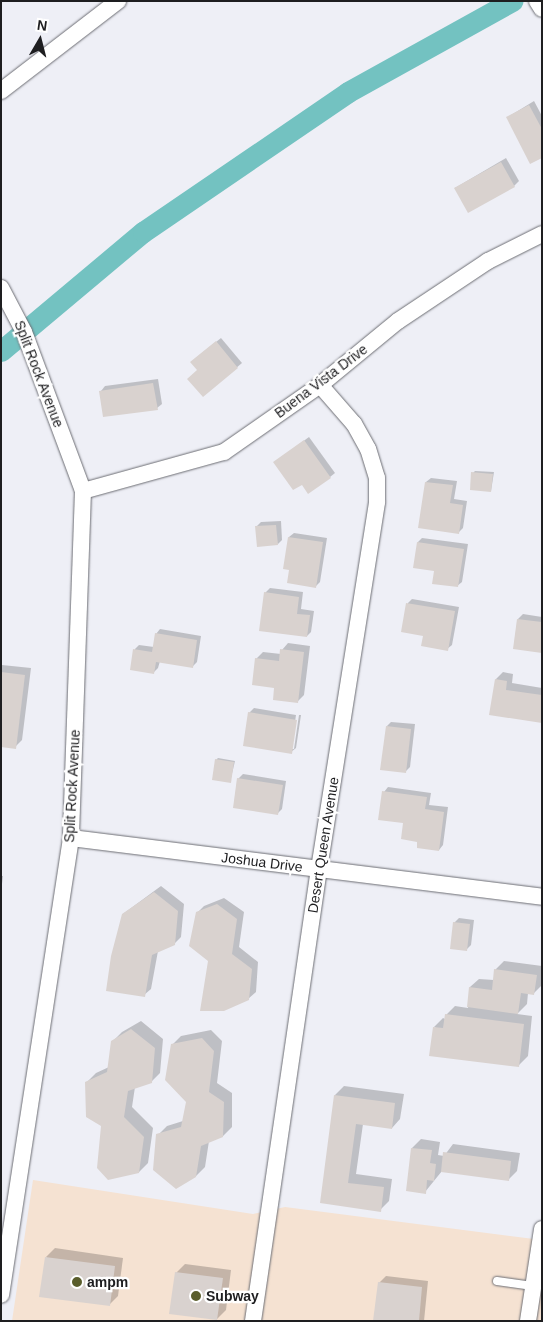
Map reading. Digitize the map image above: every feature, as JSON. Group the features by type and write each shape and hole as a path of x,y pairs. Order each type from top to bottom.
{"street":[{"path":"1,91 118,1"},
{"path":"537,1 542,9"},
{"name":"Buena Vista Drive","path":"84,491 224,452 320,385 398,321 488,261 542,234"},
{"name":"Split Rock Avenue","path":"1,288 24,332 84,491 71,838 1,1295"},
{"name":"Desert Queen Avenue","path":"253,1321 319,869 377,502 377,478 368,449 354,424 320,385"},
{"name":"Joshua Drive","path":"71,838 542,897"},
{"path":"528,1321 542,1229"}],"lane":[{"path":"497,1281 533,1286"}],"shaded area":[{"path":"33,1180 253,1214 285,1207 542,1240 542,1321 12,1321"}],"building":[{"path":"529,105 542,129 542,158 530,164 506,117"},
{"path":"501,162 515,187 468,213 454,188"},
{"path":"216,341 238,368 203,397 187,379 197,370 190,362"},
{"path":"153,383 158,410 103,417 99,391"},
{"path":"304,440 331,478 308,494 302,485 293,490 273,462"},
{"path":"471,472 493,474 491,492 470,490"},
{"path":"425,482 453,485 450,503 463,505 459,534 418,528"},
{"path":"276,525 278,545 257,547 255,526"},
{"path":"288,537 323,542 316,588 287,583 289,570 283,569"},
{"path":"417,542 464,549 458,587 432,584 434,571 413,568"},
{"path":"264,592 299,597 297,614 310,615 307,637 259,631"},
{"path":"406,603 455,611 448,651 421,646 423,636 401,632"},
{"path":"517,619 542,622 542,653 513,649"},
{"path":"155,633 197,640 193,668 156,662 154,674 130,670 133,649 152,652"},
{"path":"280,649 304,652 298,703 273,700 274,688 252,685 255,658 279,661"},
{"path":"1,672 25,675 16,749 1,747"},
{"path":"495,679 507,681 506,690 542,695 542,723 489,715"},
{"path":"248,712 297,720 292,754 243,746"},
{"path":"386,726 411,729 406,773 380,770"},
{"path":"215,759 234,762 231,783 212,780"},
{"path":"237,778 283,785 278,815 233,808"},
{"path":"382,791 427,797 425,809 444,812 439,851 417,848 417,842 401,839 403,823 378,820"},
{"path":"154,892 178,911 175,945 152,955 145,997 106,991 111,956 122,914"},
{"path":"217,904 237,919 232,954 252,969 249,1000 224,1011 200,1011 208,961 189,946 196,912"},
{"path":"453,922 470,924 467,951 450,949"},
{"path":"494,969 537,975 534,995 521,993 518,1014 467,1007 469,987 492,990"},
{"path":"445,1014 524,1024 519,1067 429,1056 433,1027 443,1028"},
{"path":"131,1029 155,1048 152,1083 128,1091 124,1117 144,1137 139,1173 108,1180 97,1168 101,1126 86,1117 85,1082 107,1072 111,1041"},
{"path":"202,1038 214,1051 209,1092 224,1102 223,1137 201,1146 196,1177 176,1189 153,1170 156,1134 181,1127 186,1102 165,1080 171,1044"},
{"path":"334,1095 395,1103 392,1129 356,1124 348,1183 384,1187 381,1212 320,1203"},
{"path":"411,1148 432,1150 430,1163 436,1164 434,1181 427,1180 426,1194 406,1191"},
{"path":"443,1152 511,1161 509,1181 441,1172"},
{"name":"ampm","path":"45,1257 115,1266 110,1306 39,1297"},
{"name":"Subway","path":"175,1272 223,1278 217,1320 169,1314"},
{"path":"378,1282 422,1287 419,1321 373,1321"}],"waterway":[{"path":"1,351 143,232 348,92 512,1"}],"place":[{"name":"ampm","path":"77,1282"},
{"name":"Subway","path":"196,1296"}]}
